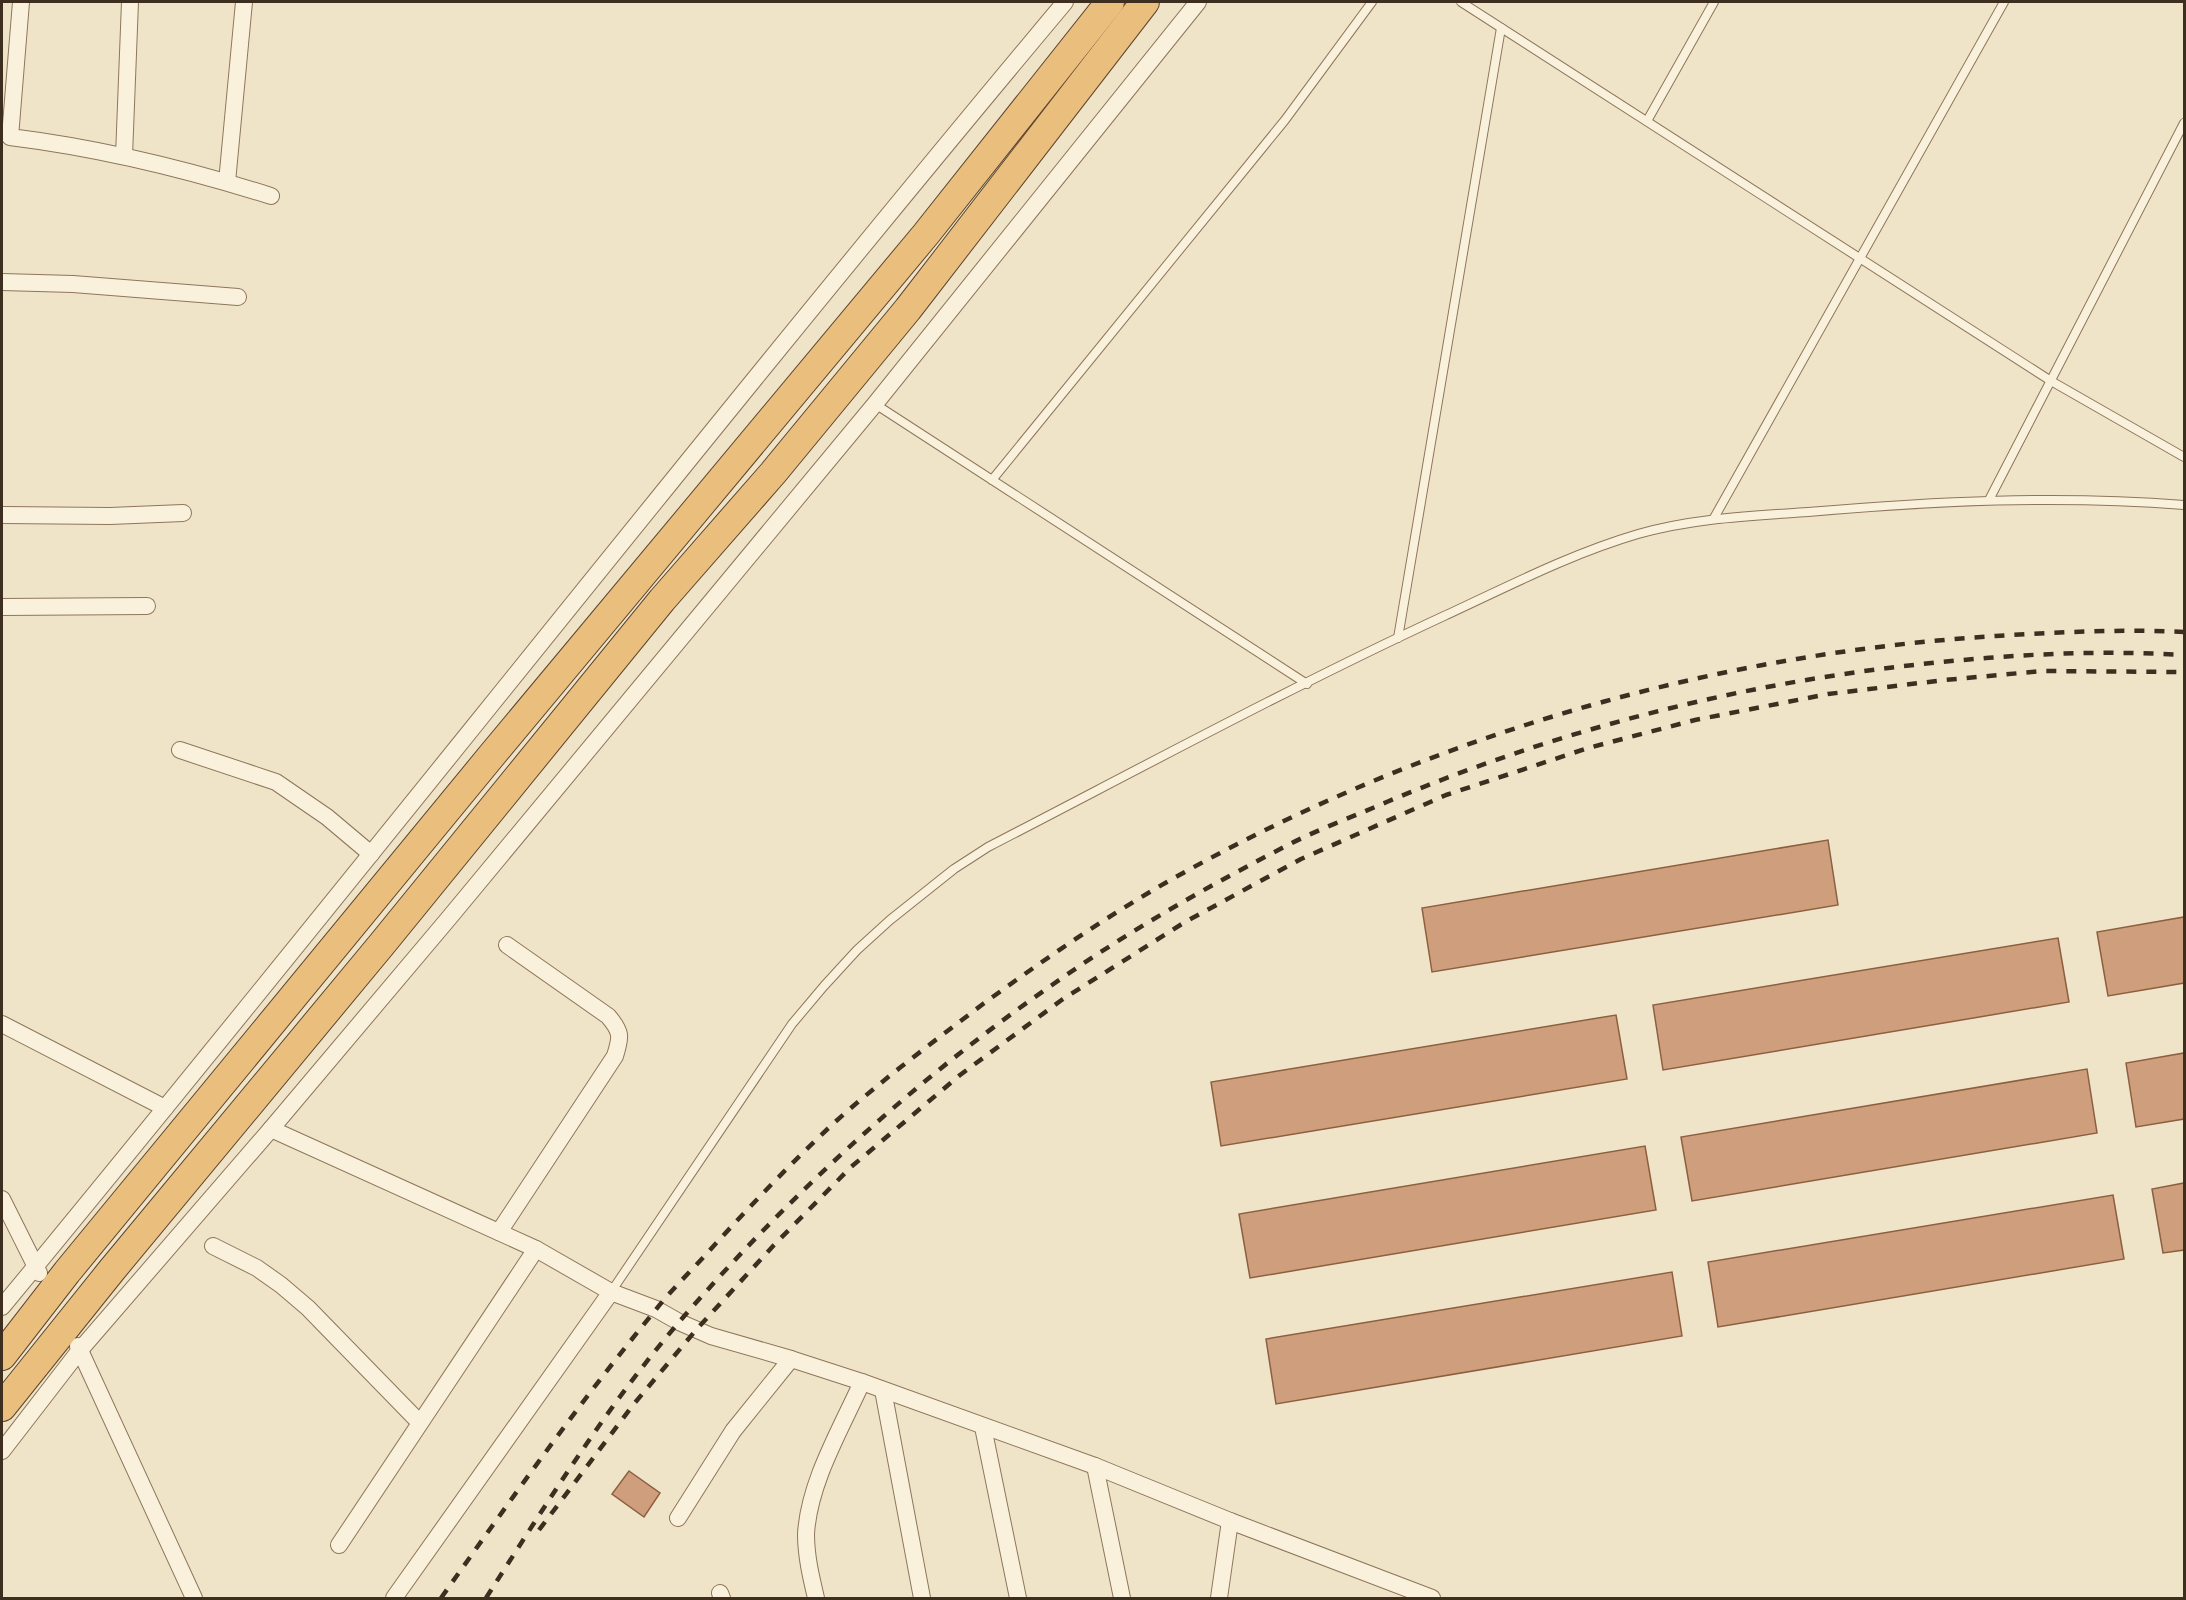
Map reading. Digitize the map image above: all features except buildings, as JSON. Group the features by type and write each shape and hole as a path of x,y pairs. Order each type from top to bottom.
{"highway":[{"path":"2,1356 74,1263 492,755 926,234 1110,2"},
{"path":"2,1407 111,1270 405,917 662,600 773,473 908,309 1145,2"}],"street":[{"path":"21,2 6,137 62,143 124,156 227,182 271,196"},
{"path":"124,2 130,2 124,156"},
{"path":"227,182 244,2"},
{"path":"2,1307 37,1270 165,1108 899,200 1065,2"},
{"path":"2,1451 79,1348 271,1129 875,404 1197,2"},
{"path":"2,282 73,284 238,297"},
{"path":"2,514 110,516 183,513"},
{"path":"2,607 147,606"},
{"path":"180,750 276,782 327,817 371,854"},
{"path":"500,1232 615,1056 620,1040 619,1028 608,1016 507,945"},
{"path":"2,1024 165,1108"},
{"path":"271,1129 500,1232 536,1249 611,1292 656,1309 711,1336 862,1382 1095,1466 1432,1599"},
{"path":"2,1199 37,1270"},
{"path":"213,1246 257,1268 308,1308 420,1423"},
{"path":"339,1545 536,1249"},
{"path":"394,1599 611,1292"},
{"path":"79,1348 194,1599"},
{"path":"678,1518 734,1431 791,1359"},
{"path":"816,1599 808,1561 806,1536 809,1508 816,1483 862,1382"},
{"path":"883,1390 922,1599"},
{"path":"983,1427 1018,1599"},
{"path":"1095,1466 1122,1599"},
{"path":"1219,1599 1230,1521"}],"lane":[{"path":"992,480 1285,120 1372,2"},
{"path":"1461,2 2051,381 2184,457"},
{"path":"1647,121 1714,2"},
{"path":"1714,518 2004,2"},
{"path":"1398,638 1501,28"},
{"path":"1989,500 2184,123"},
{"path":"875,404 1307,684"},
{"path":"611,1292 792,1024 857,950 890,920 954,869 988,847 1398,638 1578,554 1638,534 1714,518 1908,503 1989,500 2081,500 2184,505"}],"railway":[{"path":"441,1598 571,1417 626,1347 674,1288 771,1184 835,1122 871,1091 983,1004 1074,940 1167,882 1263,831 1362,786 1464,746 1567,712 1673,684 1780,662 1887,646 2043,633 2184,632"},
{"path":"486,1598 578,1456 627,1387 680,1321 722,1274 809,1184 903,1100 1001,1022 1109,947 1198,893 1300,839 1437,782 1562,738 1691,703 1822,677 1962,660 2073,653 2184,655"},
{"path":"539,1530 633,1405 696,1330 774,1245 851,1167 960,1075 1063,999 1185,922 1301,859 1446,795 1588,748 1695,720 1828,694 1945,680 2042,671 2184,672"}]}
